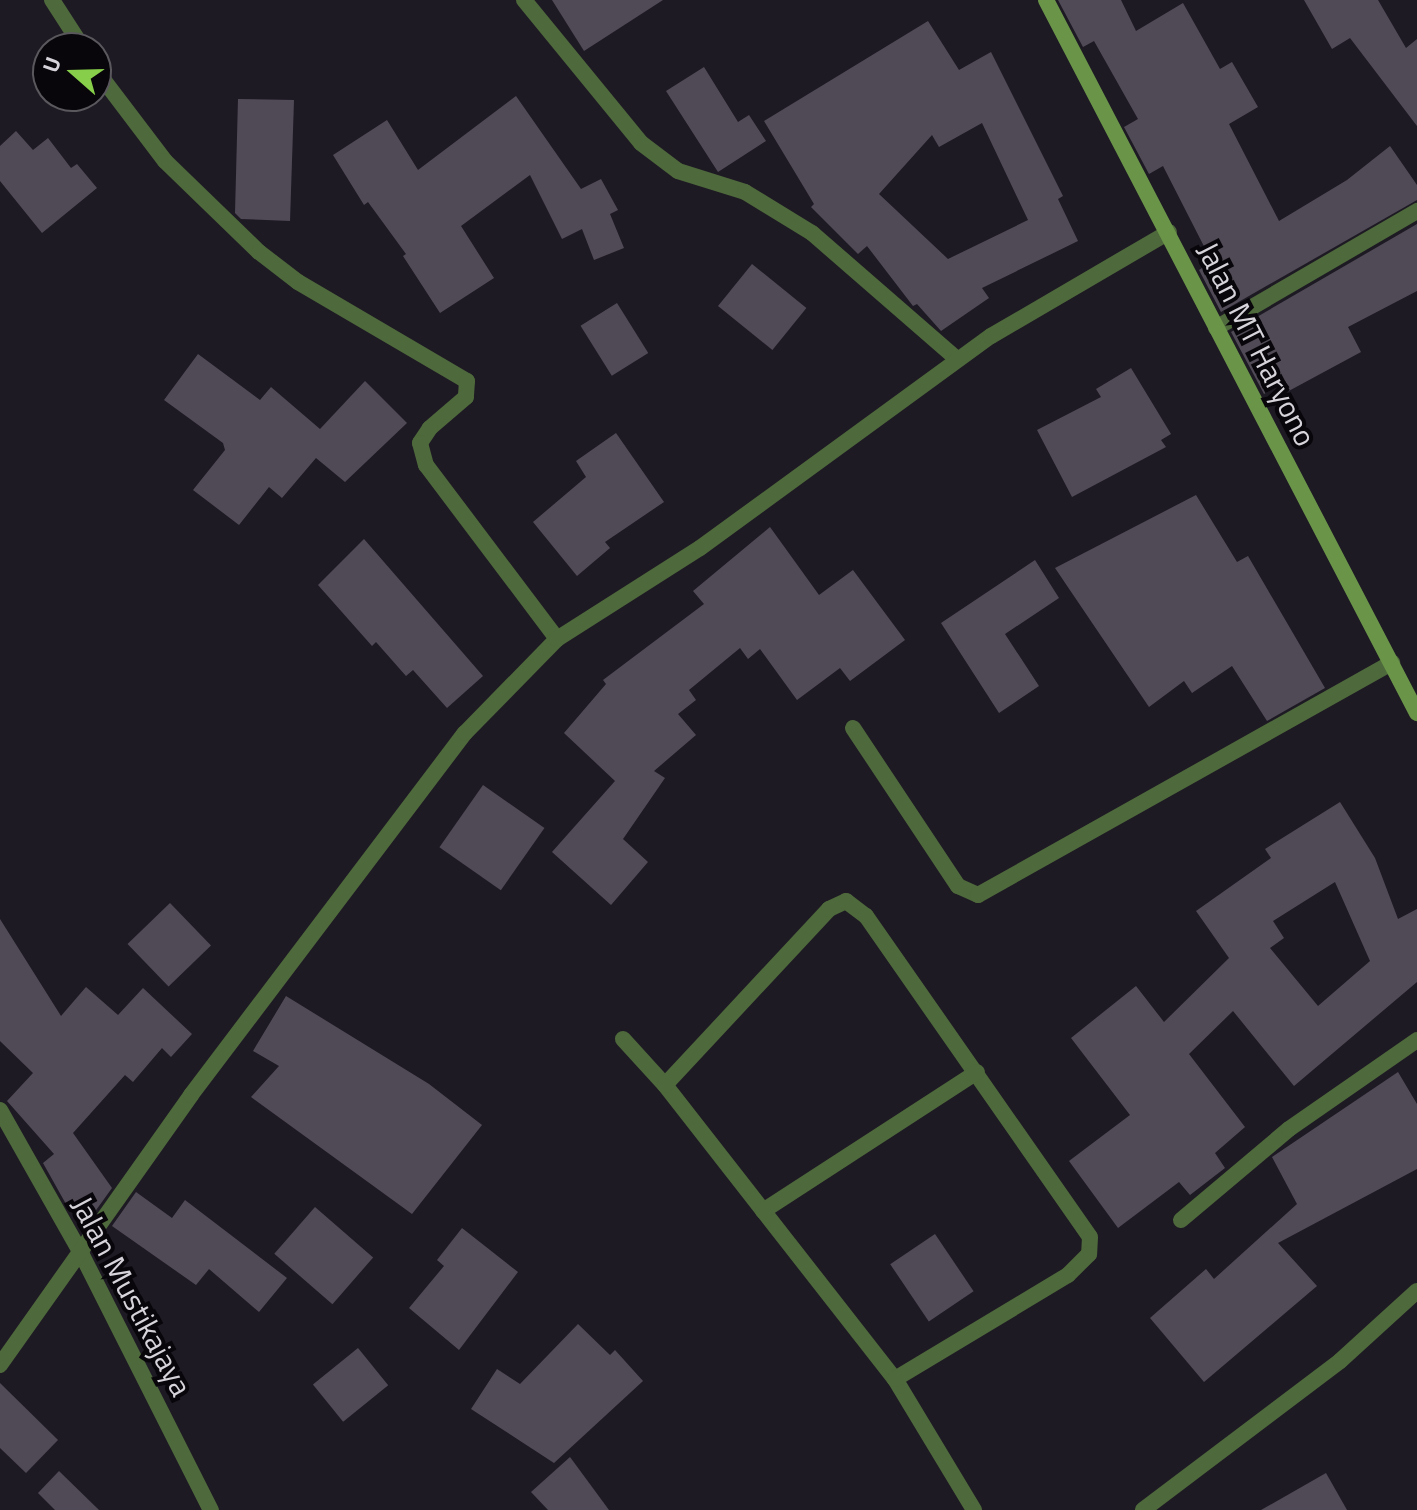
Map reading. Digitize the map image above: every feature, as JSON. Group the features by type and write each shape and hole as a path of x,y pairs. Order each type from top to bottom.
{"main road":[{"name":"Jalan MT Haryono","path":"1046,0 1417,713"}],"street":[{"path":"52,0 73,32"},
{"path":"524,0 641,143 678,171 745,192 812,233 957,359"},
{"path":"112,91 165,161 259,252 298,282 467,381 466,397 420,443 426,465 557,639"},
{"path":"1216,328 1417,211"},
{"path":"0,1365 82,1255 191,1095 465,733 557,639 700,548 957,359 1066,288 1169,232"},
{"path":"853,728 958,886 978,895 1392,663"},
{"path":"665,1085 829,909 846,901 866,916 1090,1237 1089,1254 1068,1275 895,1379"},
{"path":"623,1039 665,1085 895,1379 974,1510"},
{"path":"1181,1220 1289,1129 1417,1040"},
{"path":"763,1211 977,1072"},
{"name":"Jalan Mustikajaya","path":"0,1110 82,1255 211,1510"},
{"path":"1143,1510 1340,1361 1417,1291"}],"building":[{"path":"552,0 663,0 584,51"},
{"path":"1058,0 1121,0 1136,31 1183,3 1220,69 1232,62 1258,107 1229,124 1279,221 1347,180 1390,146 1417,185 1417,200 1221,312 1199,270 1212,262 1163,166 1149,174 1124,127 1138,119 1094,41 1083,47"},
{"path":"1304,0 1378,0 1406,48 1417,39 1417,126 1350,38 1332,49"},
{"path":"928,21 959,70 991,52 1063,196 1058,199 1078,241 982,288 989,298 941,331 917,304 913,306 867,246 858,254 811,207 814,204 764,121","holes":["982,123 1028,220 948,259 879,194 932,135 939,147"]},
{"path":"704,67 738,122 749,115 766,141 718,172 666,91"},
{"path":"516,96 581,189 601,179 618,210 610,214 624,248 594,260 582,229 562,239 530,175 461,226 494,278 440,313 403,256 406,254 368,202 364,205 333,155 387,120 418,170"},
{"path":"238,99 294,100 290,221 241,219 235,213"},
{"path":"16,131 33,150 48,138 71,168 77,164 97,188 42,233 0,181 0,146"},
{"path":"1417,224 1417,291 1348,327 1361,352 1285,393 1281,385 1264,394 1231,332"},
{"path":"752,264 806,308 772,350 718,306"},
{"path":"617,303 648,353 612,376 581,326"},
{"path":"198,354 260,400 271,387 320,429 365,381 407,423 345,482 316,458 282,498 269,487 239,525 193,490 225,450 223,443 164,400"},
{"path":"1131,368 1171,434 1161,440 1166,447 1072,497 1037,430 1101,397 1096,389"},
{"path":"616,433 664,502 605,542 610,548 577,576 533,522 586,477 576,461"},
{"path":"1196,495 1237,562 1248,556 1325,688 1267,721 1232,666 1192,693 1184,681 1149,707 1055,568"},
{"path":"770,527 819,595 853,570 905,640 850,681 840,668 797,700 760,649 748,659 740,648 689,690 696,700 678,714 696,735 654,771 665,778 623,839 648,862 611,905 552,852 615,781 564,733 606,684 603,680 704,604 693,591"},
{"path":"364,539 483,676 447,708 413,670 406,676 376,642 372,646 318,585"},
{"path":"1035,560 1059,598 1005,634 1039,686 999,713 941,623"},
{"path":"483,785 544,828 501,890 439,847"},
{"path":"1340,802 1375,858 1398,919 1417,909 1417,982 1294,1086 1233,1011 1189,1054 1245,1127 1215,1153 1225,1168 1190,1195 1179,1182 1118,1228 1069,1161 1130,1115 1071,1038 1136,986 1164,1022 1229,958 1196,911 1271,858 1265,849","holes":["1335,882 1370,961 1318,1006 1270,948 1284,938 1273,921"]},
{"path":"170,903 211,945 169,986 128,944"},
{"path":"0,919 61,1016 86,987 118,1015 143,988 192,1034 171,1057 162,1048 133,1082 125,1075 73,1133 112,1188 94,1213 82,1205 71,1213 43,1163 54,1154 7,1101 33,1073 0,1041"},
{"path":"286,996 429,1084 482,1125 412,1214 251,1097 279,1066 253,1051"},
{"path":"1398,1072 1417,1104 1417,1169 1278,1243 1317,1286 1204,1382 1150,1318 1206,1269 1214,1279 1297,1204 1272,1157"},
{"path":"136,1192 172,1218 185,1200 287,1278 259,1312 209,1269 196,1285 112,1226"},
{"path":"315,1207 373,1258 332,1304 274,1254"},
{"path":"462,1228 518,1272 459,1350 409,1308 444,1266 437,1260"},
{"path":"935,1234 974,1291 929,1321 890,1264"},
{"path":"578,1324 610,1355 615,1350 643,1381 554,1463 471,1409 497,1369 520,1384"},
{"path":"358,1348 388,1385 343,1422 313,1385"},
{"path":"0,1383 58,1440 26,1473 0,1448"},
{"path":"570,1457 609,1510 548,1510 531,1492"},
{"path":"59,1471 99,1510 55,1510 38,1493"},
{"path":"1326,1473 1347,1510 1261,1510"}]}
